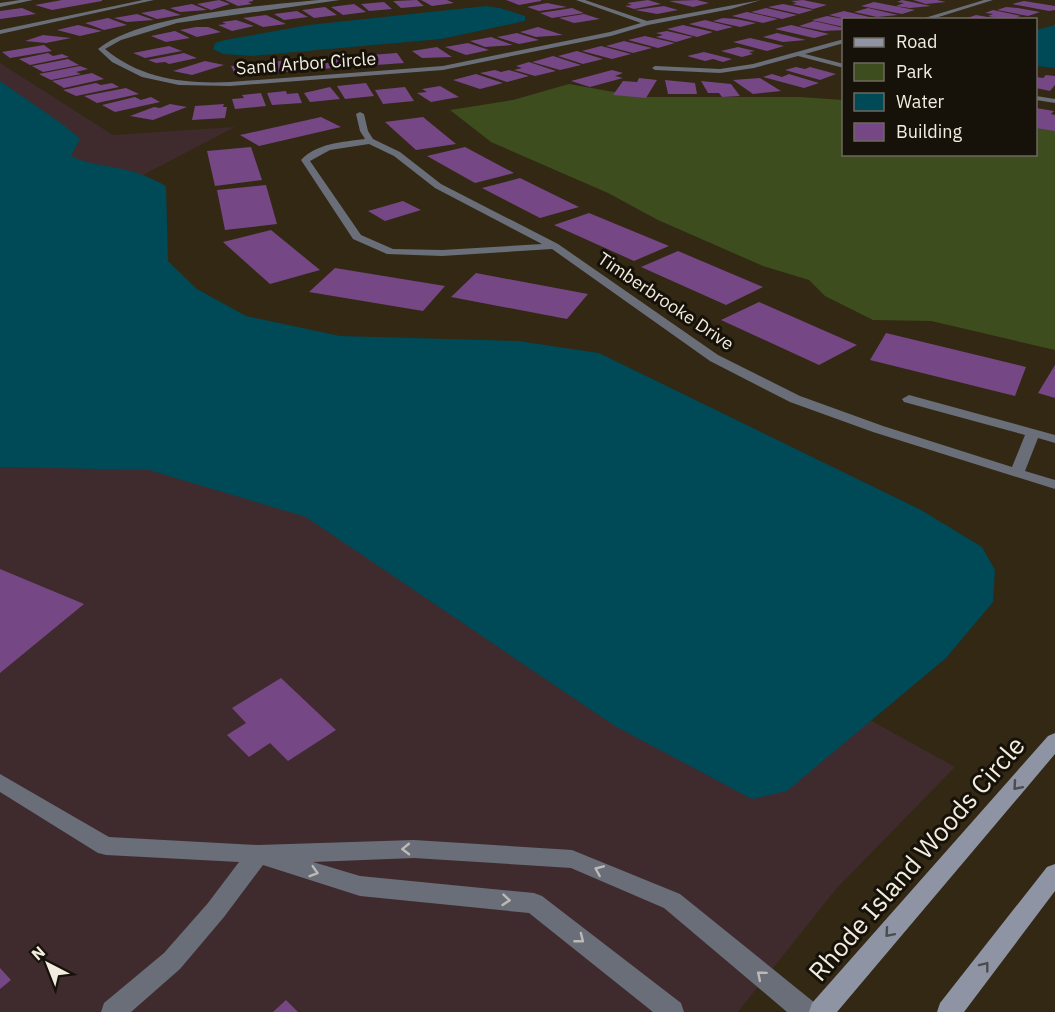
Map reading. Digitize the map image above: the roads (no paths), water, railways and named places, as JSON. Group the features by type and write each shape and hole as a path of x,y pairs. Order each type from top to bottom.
{"street":[{"path":"0,5 30,0"},
{"path":"0,32 152,0"},
{"name":"Sand Arbor Circle","path":"337,0 293,2 139,30 109,41 101,49 107,55 147,77 164,82 207,86 443,68 600,37 647,23 731,8 758,0"},
{"path":"579,0 647,23"},
{"path":"928,18 990,0"},
{"path":"655,68 720,71 754,66 842,41"},
{"path":"798,54 842,66"},
{"path":"1037,98 1055,101"},
{"path":"360,114 370,141 329,147 312,153 305,160 357,237 391,252 442,254 554,246"},
{"name":"Timberbrooke Drive","path":"370,141 397,154 438,186 554,246 714,358 795,399 878,429 1055,486"},
{"path":"909,399 1055,439"},
{"path":"1017,473 1033,433"},
{"name":"Rhode Island Woods Circle","path":"821,1012 1055,741"},
{"path":"0,782 106,846 258,854 414,849 572,859 672,901 806,1012"},
{"path":"113,1012 172,961 216,910 258,854"},
{"path":"258,854 360,886 534,903 672,1012"},
{"path":"949,1012 1055,874"}],"water":[{"path":"486,6 525,16 525,21 441,39 252,56 223,54 213,49 215,43 225,40 309,25"},
{"path":"1055,25 1055,68 1037,66 1037,30"},
{"path":"0,81 80,139 71,156 89,163 133,172 166,186 168,261 197,289 246,316 340,336 518,341 599,353 921,510 982,547 995,570 993,602 946,658 787,791 752,799 615,726 306,517 149,470 0,467"}]}
